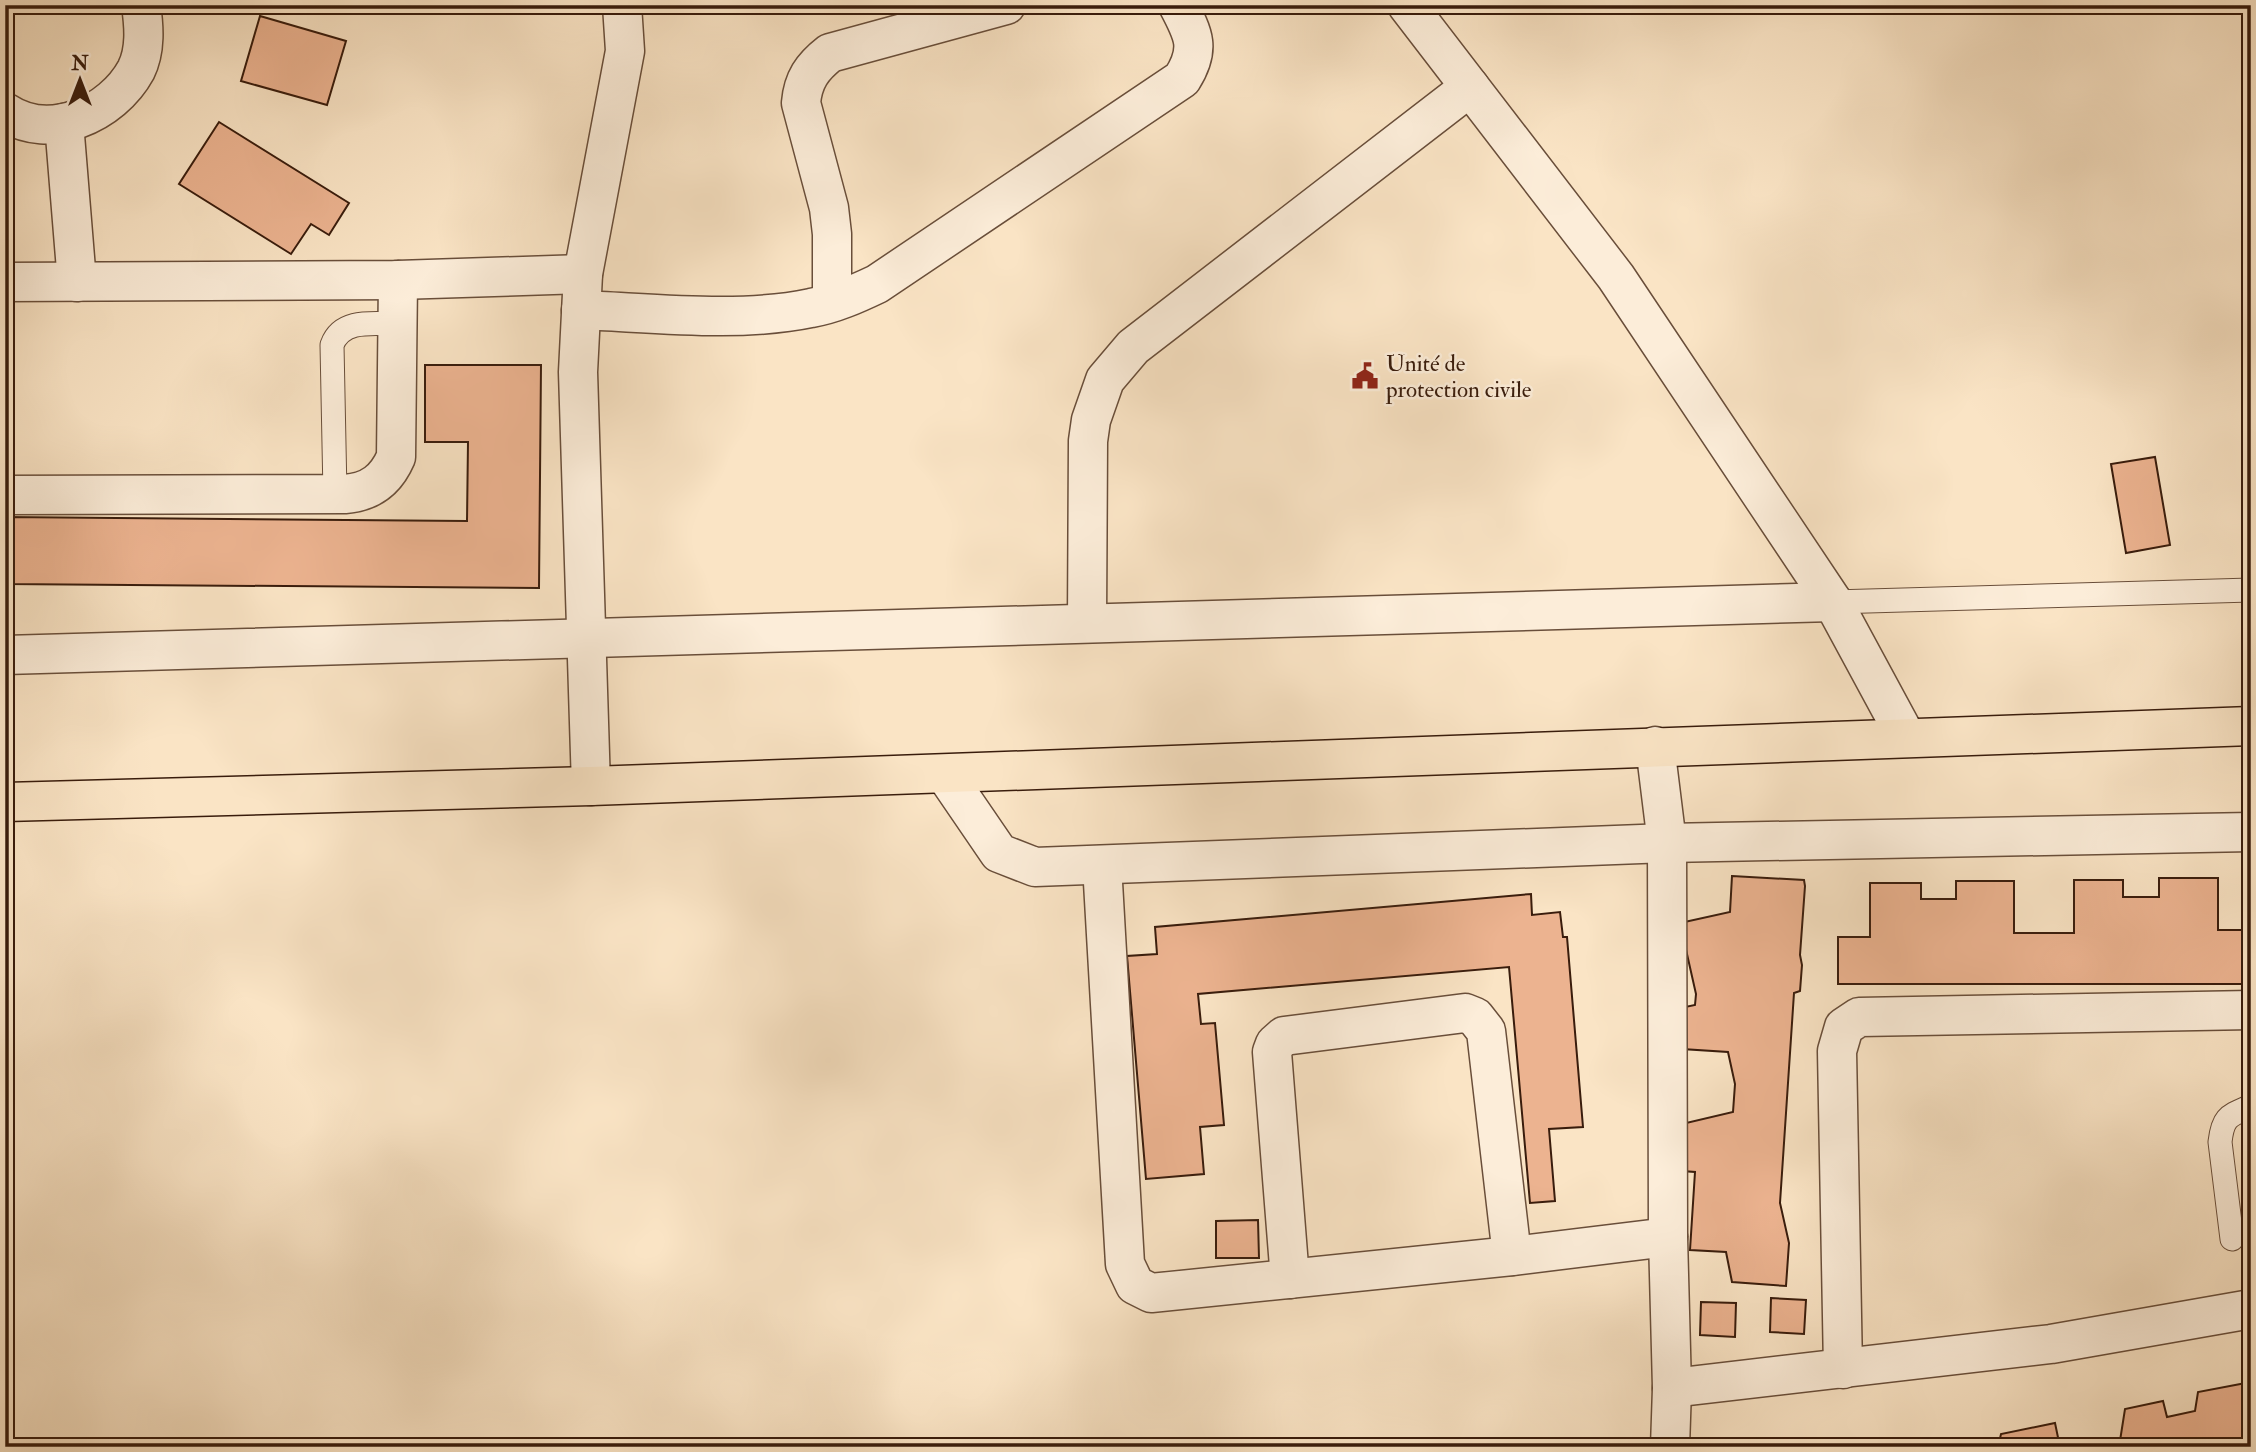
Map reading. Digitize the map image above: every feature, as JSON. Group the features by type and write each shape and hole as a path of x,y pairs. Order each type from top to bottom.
{"main road":[{"path":"5,802 591,786 2251,726"}],"street":[{"path":"5,112 37,124 64,123 94,113 120,94 137,68 144,37 141,5"},
{"path":"591,786 578,372 582,292 625,51 625,15 622,5"},
{"path":"832,302 832,234 829,208 801,103 803,87 809,74 818,62 830,53 1006,5"},
{"path":"5,282 398,280 582,292 748,315 774,314 832,302 852,296 899,271 1182,79 1192,63 1195,45 1191,28 1178,5"},
{"path":"1407,5 1616,277 1833,602 1906,737"},
{"path":"1087,623 1088,441 1097,400 1105,380 1133,347 1470,87"},
{"path":"64,123 77,282"},
{"path":"5,495 335,494 358,493 372,488 383,480 396,457 398,280"},
{"path":"5,655 1833,602"},
{"path":"1655,746 1667,844 1668,1237 1672,1388 1670,1447"},
{"path":"945,774 999,853 1035,867 1667,844 2251,832"},
{"path":"1102,865 1125,1264 1135,1285 1151,1293 1668,1237"},
{"path":"1843,1369 1837,1051 1844,1027 1859,1017 2251,1010"},
{"path":"1290,1279 1272,1052 1275,1044 1284,1036 1465,1013 1475,1017 1486,1031 1512,1256"},
{"path":"1672,1388 2051,1344 2251,1309"}],"lane":[{"path":"335,494 332,345 341,330 349,326 398,324"},
{"path":"1833,602 2251,590"},
{"path":"2232,1239 2220,1142 2222,1126 2226,1118 2251,1106"}],"building":[{"path":"260,16 346,41 327,105 241,81"},
{"path":"219,122 349,203 329,235 311,224 291,254 179,184"},
{"path":"425,365 541,365 539,588 5,584 5,517 467,521 468,442 425,442"},
{"path":"2155,457 2170,545 2126,553 2111,464"},
{"path":"1732,876 1804,880 1805,886 1800,991 1794,993 1780,1203 1789,1243 1786,1286 1732,1282 1726,1252 1690,1250 1695,1172 1682,1171 1686,1123 1733,1112 1735,1084 1728,1052 1682,1049 1685,1007 1695,1005 1696,994 1680,923 1730,912"},
{"path":"2159,878 2218,878 2218,930 2251,930 2251,984 1838,984 1838,937 1870,937 1870,883 1921,883 1921,899 1956,899 1956,881 2014,881 2014,933 2074,933 2074,880 2123,880 2123,897 2159,897"},
{"path":"1531,894 1532,915 1560,912 1563,937 1567,937 1583,1127 1549,1129 1555,1201 1530,1203 1509,967 1198,994 1201,1024 1215,1023 1224,1125 1200,1127 1204,1174 1146,1179 1127,956 1157,954 1155,927"},
{"path":"1258,1220 1259,1258 1216,1258 1216,1221"},
{"path":"1771,1298 1806,1300 1804,1334 1770,1332"},
{"path":"1701,1302 1736,1303 1735,1337 1700,1335"},
{"path":"2251,1382 2251,1447 2119,1447 2125,1409 2163,1401 2167,1417 2195,1411 2198,1392"},
{"path":"2055,1423 2060,1447 1998,1447 2001,1434"}],"place":[{"name":"Unité de protection civile","path":"1365,376"}]}
